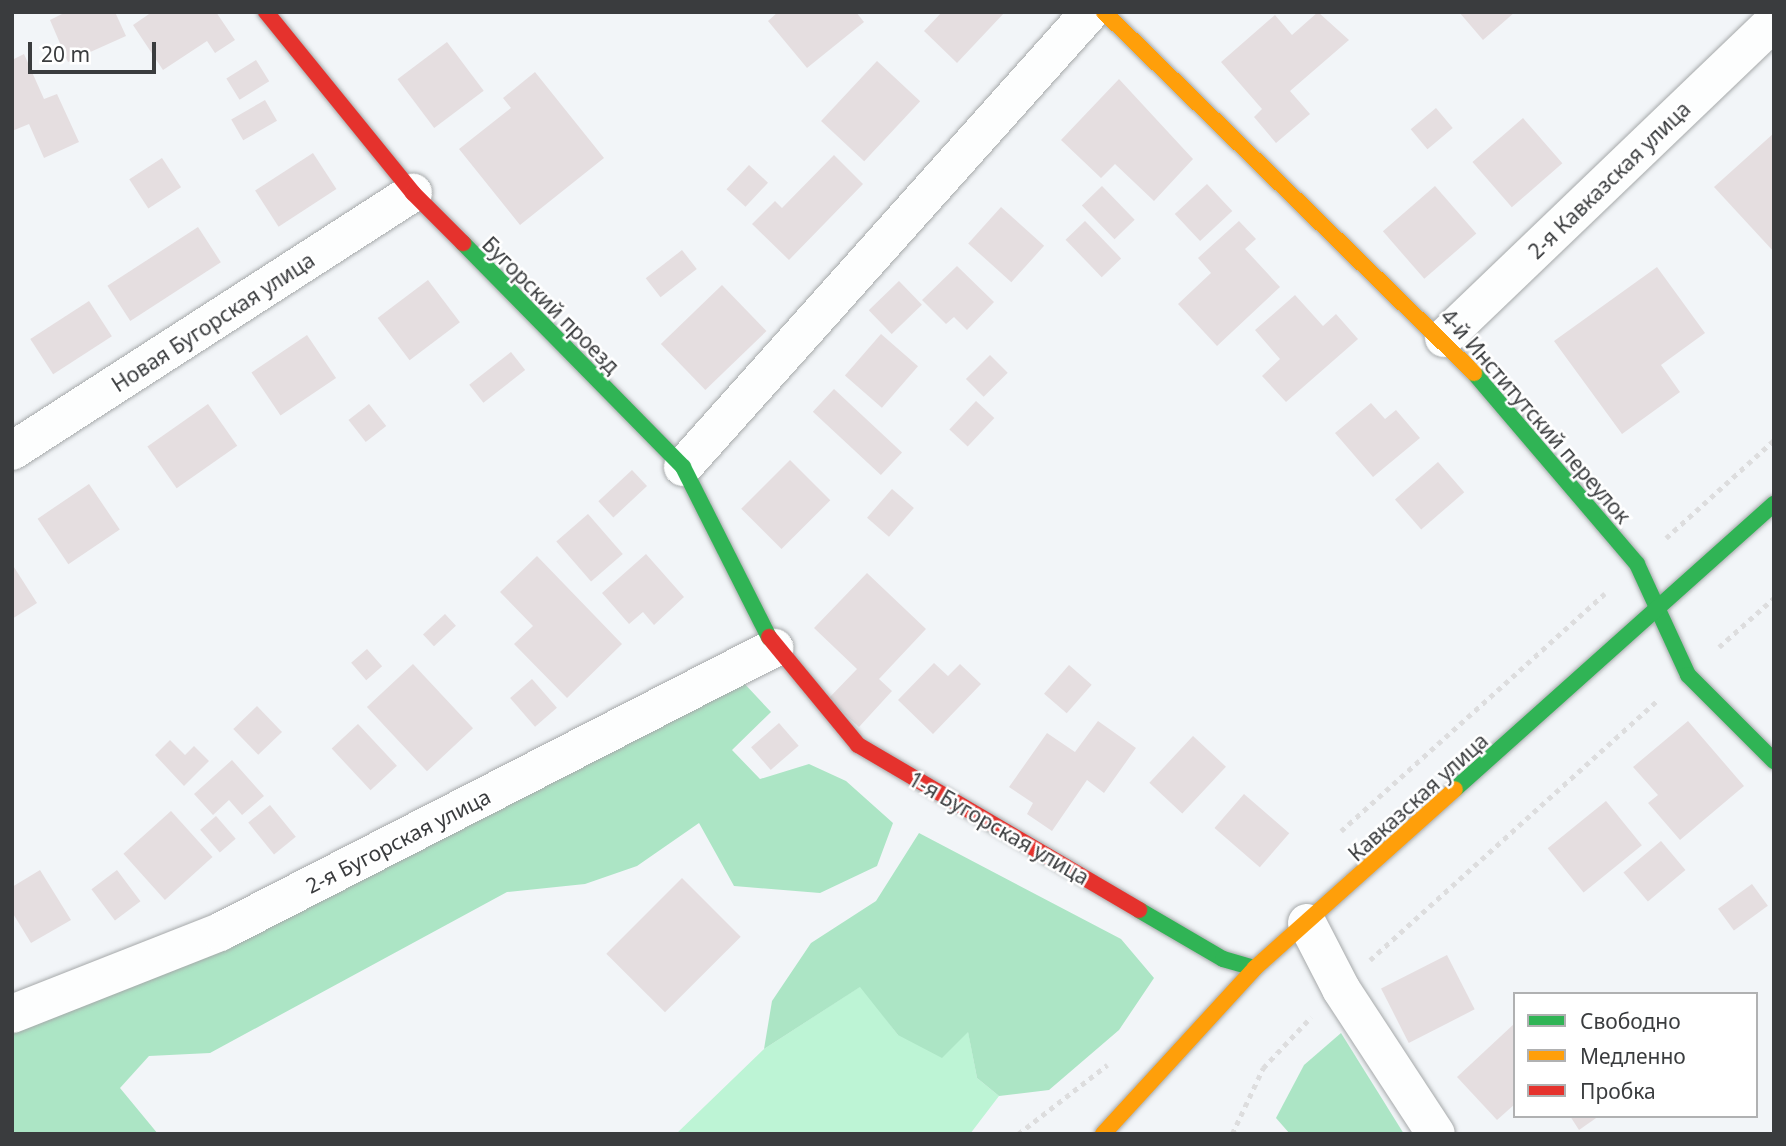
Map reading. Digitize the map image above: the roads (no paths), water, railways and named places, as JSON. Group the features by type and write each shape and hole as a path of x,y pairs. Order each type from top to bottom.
{"street":[{"name":"Бугорский проезд","path":"266,12 413,193 683,467 774,648"},
{"path":"683,467 1090,12"},
{"name":"4-й Институтский переулок","path":"1104,12 1255,165 1444,338 1637,564 1688,675 1774,761"},
{"name":"2-я Кавказская улица","path":"1444,338 1774,22"},
{"name":"Новая Бугорская улица","path":"12,451 413,193"},
{"name":"Кавказская улица","path":"1103,1134 1255,968 1774,504"},
{"name":"1-я Бугорская улица","path":"774,648 858,745 1223,959 1255,968"},
{"name":"2-я Бугорская улица","path":"12,1014 220,932 774,648"},
{"path":"1307,923 1341,989 1436,1134"}]}
